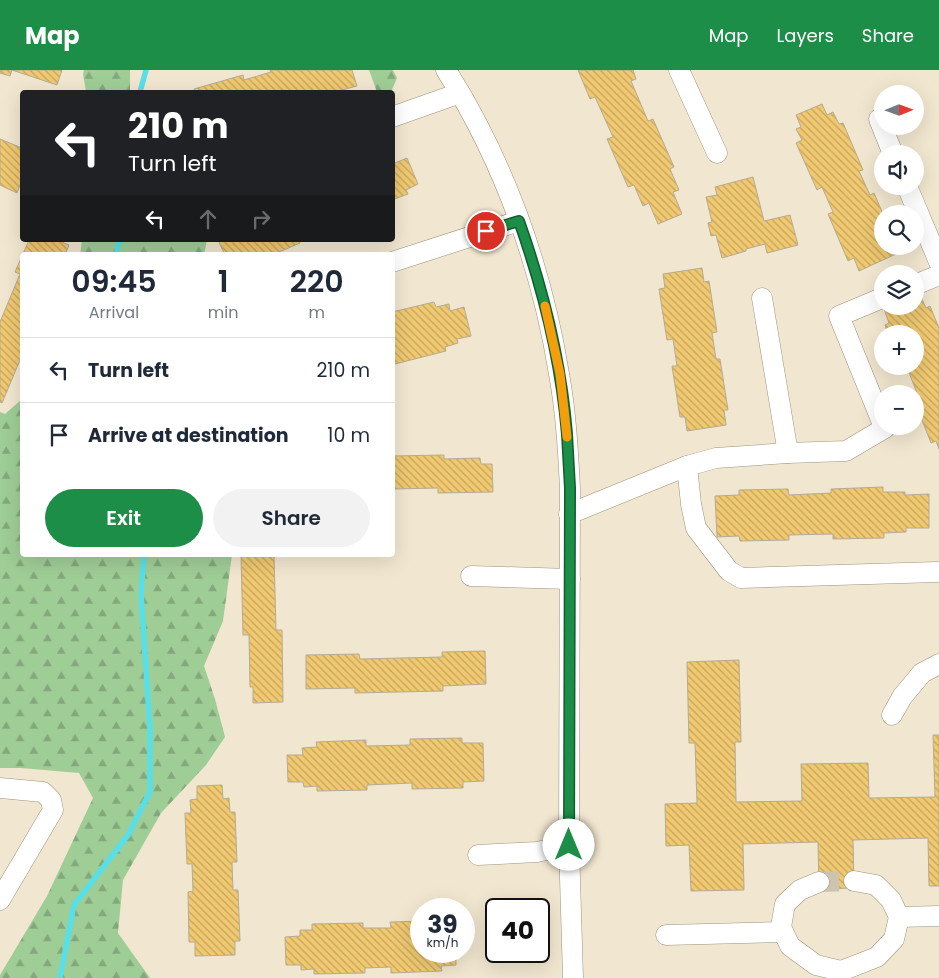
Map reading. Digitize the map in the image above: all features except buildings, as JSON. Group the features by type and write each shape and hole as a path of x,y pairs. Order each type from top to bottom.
{"street":[{"path":"447,70 484,138 508,191 533,260 546,307 560,374 567,433 570,488 569,845 573,978"},
{"path":"679,70 717,153"},
{"path":"395,116 460,93"},
{"path":"911,195 939,262"},
{"path":"395,261 519,221"},
{"path":"924,281 939,275"},
{"path":"762,298 788,453"},
{"path":"874,301 839,316 874,402"},
{"path":"569,514 687,466 716,458 846,451 874,434"},
{"path":"687,466 691,504 696,528 729,571 742,578 937,572"},
{"path":"471,576 570,579"},
{"path":"892,716 902,697 922,673 939,664"},
{"path":"0,788 43,792 51,800 52,810 0,900"},
{"path":"478,855 536,852 569,845"},
{"path":"819,882 800,890 785,904 781,927 790,946 816,965 841,974 877,957 894,939 899,916 891,900 876,885 854,881"},
{"path":"899,916 939,916"},
{"path":"666,935 783,932"}],"green space":[{"path":"84,70 130,70 130,90 86,90"},
{"path":"369,70 393,70 397,78 392,90 376,90"},
{"path":"82,242 207,242 205,252 80,252"},
{"path":"20,401 20,557 232,557 223,621 204,666 225,737 206,765 161,813 123,880 118,933 150,978 0,978 47,896 93,798 79,773 0,768 0,412 5,414"}],"waterway":[{"path":"141,90 146,70"},
{"path":"117,252 119,242"},
{"path":"60,978 74,905 128,835 150,792 150,729 141,594 144,557"}],"tunnel":[{"path":"819,882 854,881"}],"slow traffic":[{"path":"545,306 560,374 567,437"}],"route":[{"path":"486,231 519,221 533,260 560,374 567,433 570,488 569,845"}]}
